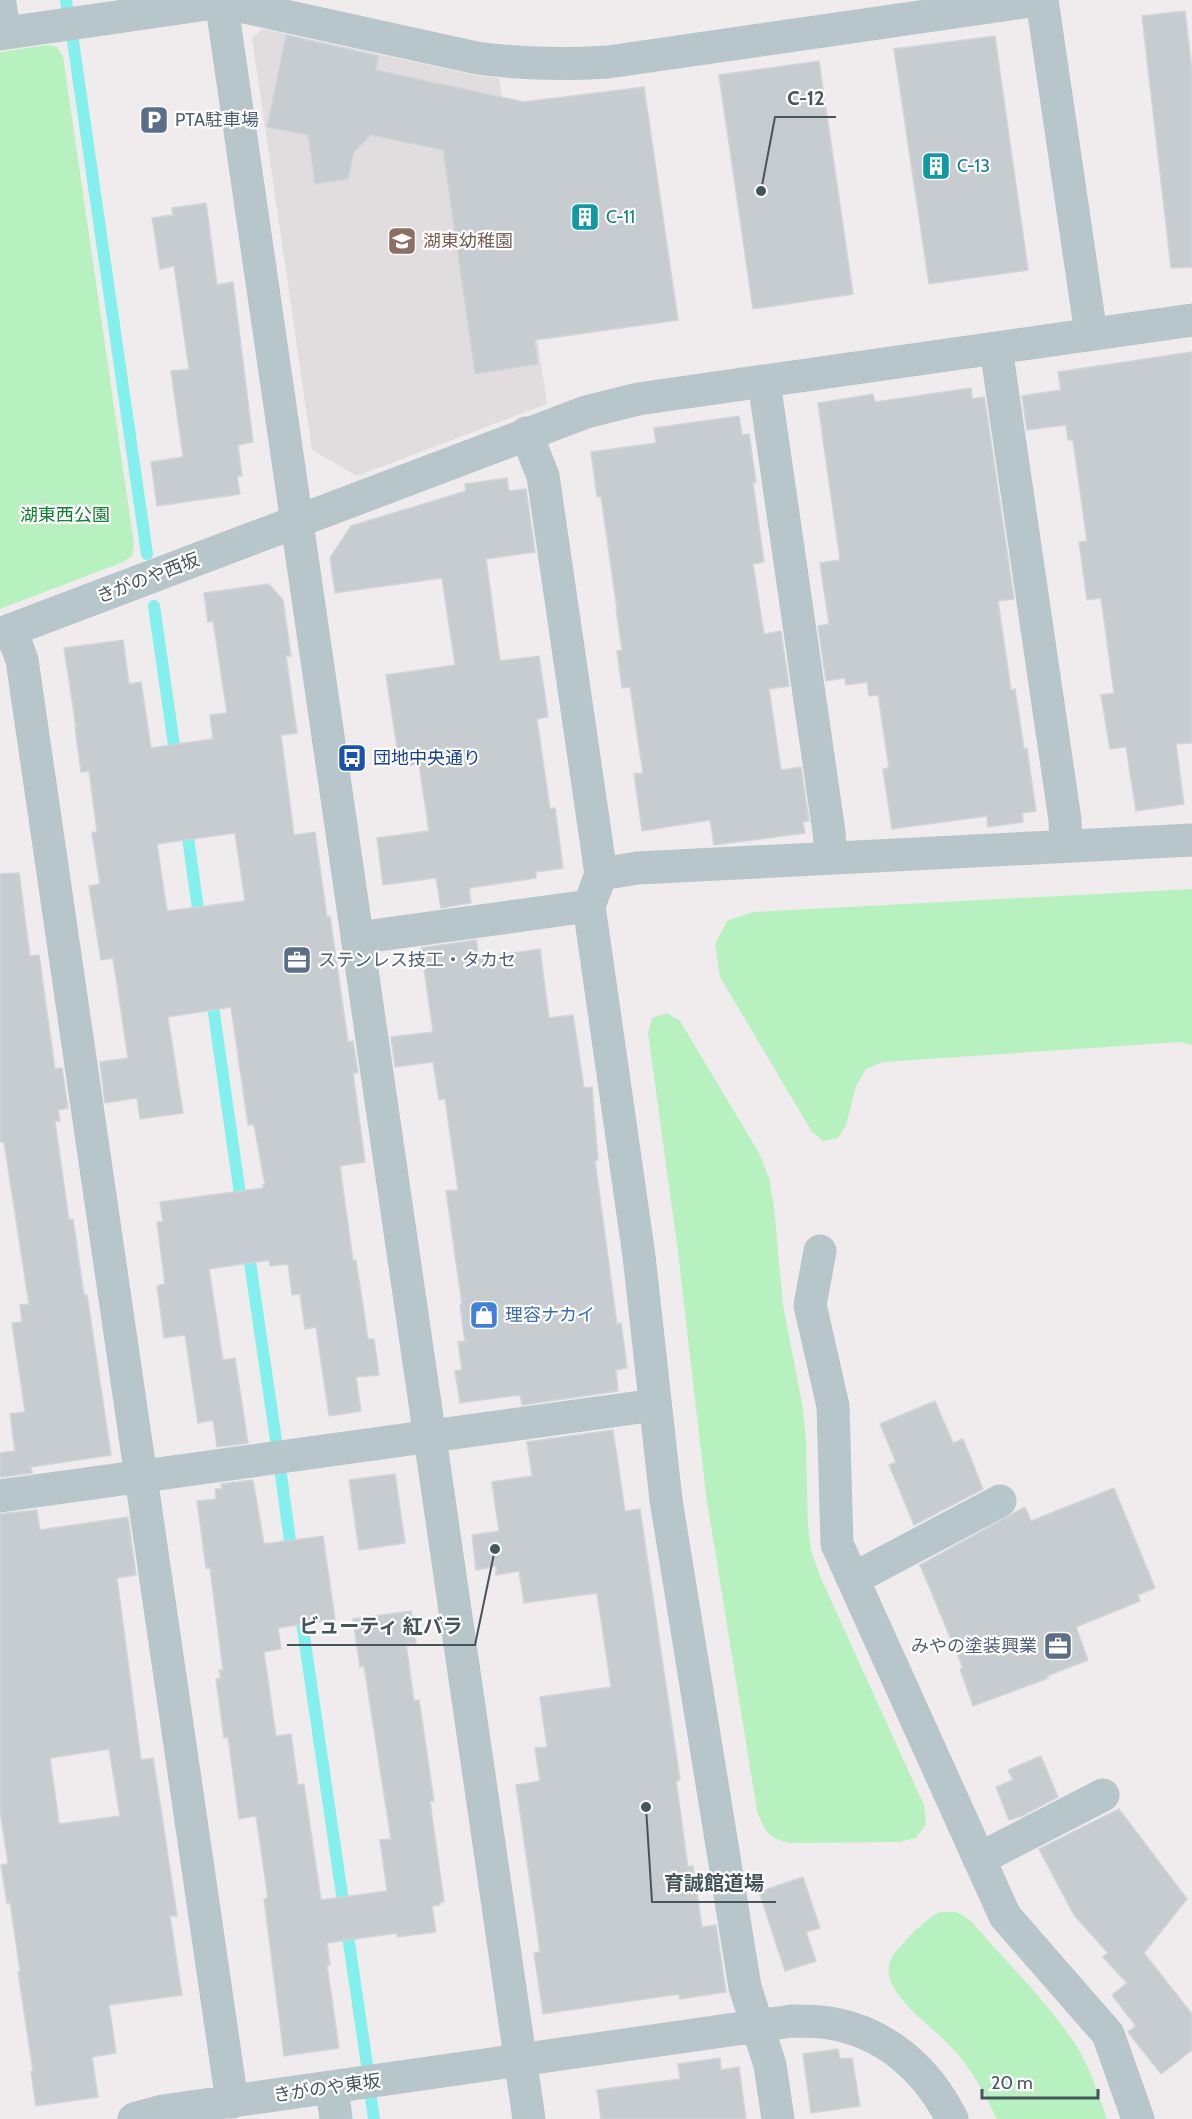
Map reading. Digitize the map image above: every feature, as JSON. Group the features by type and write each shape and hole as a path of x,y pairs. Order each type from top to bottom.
{"street":[{"path":"1,24 221,1 477,58 520,64 564,65 608,62 1037,0"},
{"path":"1042,0 1091,334"},
{"path":"221,1 529,2119"},
{"name":"きがのや西坂","path":"5,632 526,433 612,405 638,399 1192,320"},
{"path":"996,348 1065,820 1066,846"},
{"path":"764,382 831,858"},
{"path":"526,433 543,477 601,874 589,906 639,1257 666,1500 745,1987 770,2065 778,2119"},
{"path":"5,632 22,660 232,2102"},
{"path":"601,874 638,868 1192,840"},
{"path":"357,938 589,906"},
{"path":"820,1251 810,1305 833,1406 837,1544 1005,1916 1108,2034 1138,2119"},
{"path":"0,1496 655,1405"},
{"path":"853,1579 1000,1501"},
{"path":"979,1859 1103,1795"},
{"name":"きがのや東坂","path":"134,2119 163,2111 792,2021 829,2022 864,2032 897,2049 923,2074 952,2119"},
{"path":"332,2087 336,2119"}],"shaded area":[{"name":"湖東幼稚園","path":"263,29 474,75 499,78 547,404 357,476 312,450 252,38"}],"green space":[{"name":"湖東西公園","path":"47,45 57,47 63,56 134,544 132,556 123,562 0,609 0,52"},
{"path":"1192,889 1192,1045 1181,1042 883,1062 866,1069 856,1086 846,1125 838,1138 823,1141 812,1132 720,977 715,944 727,921 753,912"},
{"path":"667,1013 680,1021 759,1153 769,1178 774,1206 783,1305 803,1409 811,1550 820,1576 924,1805 926,1824 916,1838 899,1842 790,1843 768,1833 757,1811 706,1495 678,1252 648,1033 652,1018"},
{"path":"939,1912 957,1912 971,1921 1028,1984 1068,2033 1083,2058 1107,2119 997,2119 971,2071 950,2046 901,1998 889,1976 889,1965 895,1953 916,1930"}],"building":[{"path":"1185,11 1192,71 1192,267 1171,268 1142,16"},
{"path":"286,35 379,56 376,70 524,102 644,87 678,320 535,340 538,364 475,374 443,150 371,135 354,152 348,179 315,184 308,135 267,127"},
{"path":"995,36 1028,270 929,284 894,49"},
{"path":"819,61 853,294 753,309 719,75"},
{"path":"206,203 217,285 233,282 253,442 238,445 242,476 237,476 240,494 157,506 151,462 183,457 171,371 189,369 174,266 160,269 152,218 173,215 172,208"},
{"path":"1192,352 1192,743 1176,744 1184,804 1136,811 1126,747 1110,749 1101,695 1114,693 1101,598 1087,600 1079,542 1087,541 1073,440 1068,440 1066,425 1027,430 1022,396 1061,390 1058,372"},
{"path":"971,388 972,399 984,397 985,401 1014,599 998,601 1011,690 1015,689 1024,749 1027,748 1036,811 1022,813 1023,822 988,827 987,816 892,829 883,769 889,768 878,695 869,696 867,682 846,685 845,678 826,681 818,626 829,624 820,563 840,560 818,403 873,394 875,402"},
{"path":"739,416 742,435 749,434 756,482 753,483 764,562 753,564 764,634 781,631 789,686 769,689 781,770 801,767 809,821 803,822 805,833 714,845 710,820 642,831 634,774 643,773 630,687 622,688 617,651 622,650 617,609 601,496 597,497 591,452 656,443 654,428"},
{"path":"507,478 509,491 526,489 535,552 486,559 500,661 539,656 548,717 537,719 550,809 555,808 563,868 536,872 536,878 469,888 471,903 441,908 436,878 383,885 377,838 429,831 419,764 400,767 386,675 455,665 442,578 335,593 330,558 351,526 466,491 465,484"},
{"path":"269,584 283,600 291,656 286,656 297,733 281,735 294,835 315,832 348,1042 353,1041 358,1073 353,1073 365,1162 340,1166 353,1261 356,1260 368,1339 374,1339 379,1375 356,1377 361,1411 329,1416 316,1327 305,1329 300,1294 292,1295 288,1264 270,1266 269,1260 209,1269 223,1360 235,1358 248,1443 217,1447 213,1420 198,1423 185,1335 164,1338 157,1286 165,1284 157,1222 163,1222 160,1202 263,1188 265,1185 254,1125 248,1125 231,1007 168,1017 183,1113 140,1119 137,1098 105,1103 100,1062 128,1058 113,958 101,960 89,886 100,884 92,833 97,832 89,771 81,772 64,648 123,640 129,684 141,682 151,748 213,739 210,715 227,713 213,621 208,622 204,593","holes":["235,833 245,901 167,911 157,844"]},
{"path":"19,873 30,956 39,955 55,1069 62,1068 68,1108 58,1110 60,1121 55,1121 69,1220 73,1219 84,1295 87,1295 111,1455 31,1467 32,1473 0,1477 0,1453 15,1451 10,1414 25,1412 12,1323 22,1322 20,1305 29,1304 4,1142 0,1142 0,874"},
{"path":"476,940 479,958 540,949 549,1018 573,1015 584,1088 592,1087 598,1160 595,1161 617,1324 621,1323 627,1368 616,1370 618,1391 522,1405 520,1395 460,1403 455,1371 462,1370 458,1342 465,1341 446,1191 458,1190 445,1099 439,1100 433,1062 395,1067 391,1037 433,1032 421,948"},
{"path":"935,1401 953,1443 963,1439 983,1489 914,1525 889,1465 896,1462 880,1424"},
{"path":"613,1430 625,1511 640,1509 680,1780 676,1781 688,1867 693,1866 702,1927 716,1925 726,1992 680,1999 679,1994 543,2014 534,1953 540,1952 516,1785 540,1781 535,1748 547,1747 540,1697 611,1687 597,1593 524,1603 519,1571 496,1575 496,1566 476,1570 472,1535 499,1531 492,1482 532,1476 527,1442"},
{"path":"395,1474 405,1543 359,1550 349,1480"},
{"path":"253,1480 264,1544 323,1536 335,1619 278,1628 281,1649 264,1652 276,1736 291,1734 298,1785 304,1784 321,1900 387,1891 380,1840 391,1839 364,1666 360,1667 353,1619 411,1611 416,1643 406,1644 414,1701 419,1700 434,1801 430,1801 444,1902 432,1906 436,1932 397,1937 397,1933 327,1943 330,1965 327,1965 339,2048 284,2056 264,1899 268,1898 256,1816 239,1819 228,1737 224,1738 216,1679 221,1678 219,1670 223,1670 210,1568 206,1568 197,1501 216,1499 215,1489 222,1489 221,1484"},
{"path":"1114,1488 1155,1588 1138,1595 1140,1601 1076,1627 1088,1660 1047,1676 1048,1678 973,1706 960,1669 963,1668 920,1565 1025,1507 1031,1521"},
{"path":"37,1510 40,1530 128,1517 136,1575 117,1578 141,1760 153,1758 177,1916 170,1916 182,1995 109,2005 116,2053 92,2057 98,2097 36,2106 10,1902 7,1903 1,1865 8,1864 0,1810 0,1514","holes":["109,1749 120,1816 59,1824 50,1758"]},
{"path":"1041,1756 1058,1797 1022,1816 1009,1820 996,1787 1013,1780 1008,1770"},
{"path":"1119,1809 1187,1899 1144,1953 1192,2014 1192,2050 1161,2074 1128,2032 1136,2026 1112,1995 1127,1983 1103,1957 1108,1953 1074,1915 1039,1849"},
{"path":"803,1877 820,1928 806,1932 816,1961 785,1971 759,1892"},
{"path":"838,2049 840,2059 852,2058 860,2106 811,2113 803,2054"},
{"path":"720,2058 721,2070 739,2067 746,2119 601,2119 597,2090 680,2079 678,2064"}],"waterway":[{"path":"66,0 67,7"},
{"path":"73,41 147,554"},
{"path":"154,606 176,759"},
{"path":"186,824 200,923"},
{"path":"211,993 242,1208"},
{"path":"248,1249 276,1440"},
{"path":"281,1475 292,1556"},
{"path":"300,1609 367,2065"},
{"path":"371,2099 374,2119"}],"place":[{"name":"PTA駐車場","path":"154,120"},
{"name":"C-13","path":"936,166"},
{"name":"C-12","path":"761,191"},
{"name":"C-11","path":"585,217"},
{"name":"湖東幼稚園","path":"402,241"},
{"name":"団地中央通り","path":"352,758"},
{"name":"ステンレス技工・タカセ","path":"297,960"},
{"name":"理容ナカイ","path":"484,1315"},
{"name":"ビューティ 紅バラ","path":"495,1549"},
{"name":"みやの塗装興業","path":"1058,1646"},
{"name":"育誠館道場","path":"646,1807"}]}
